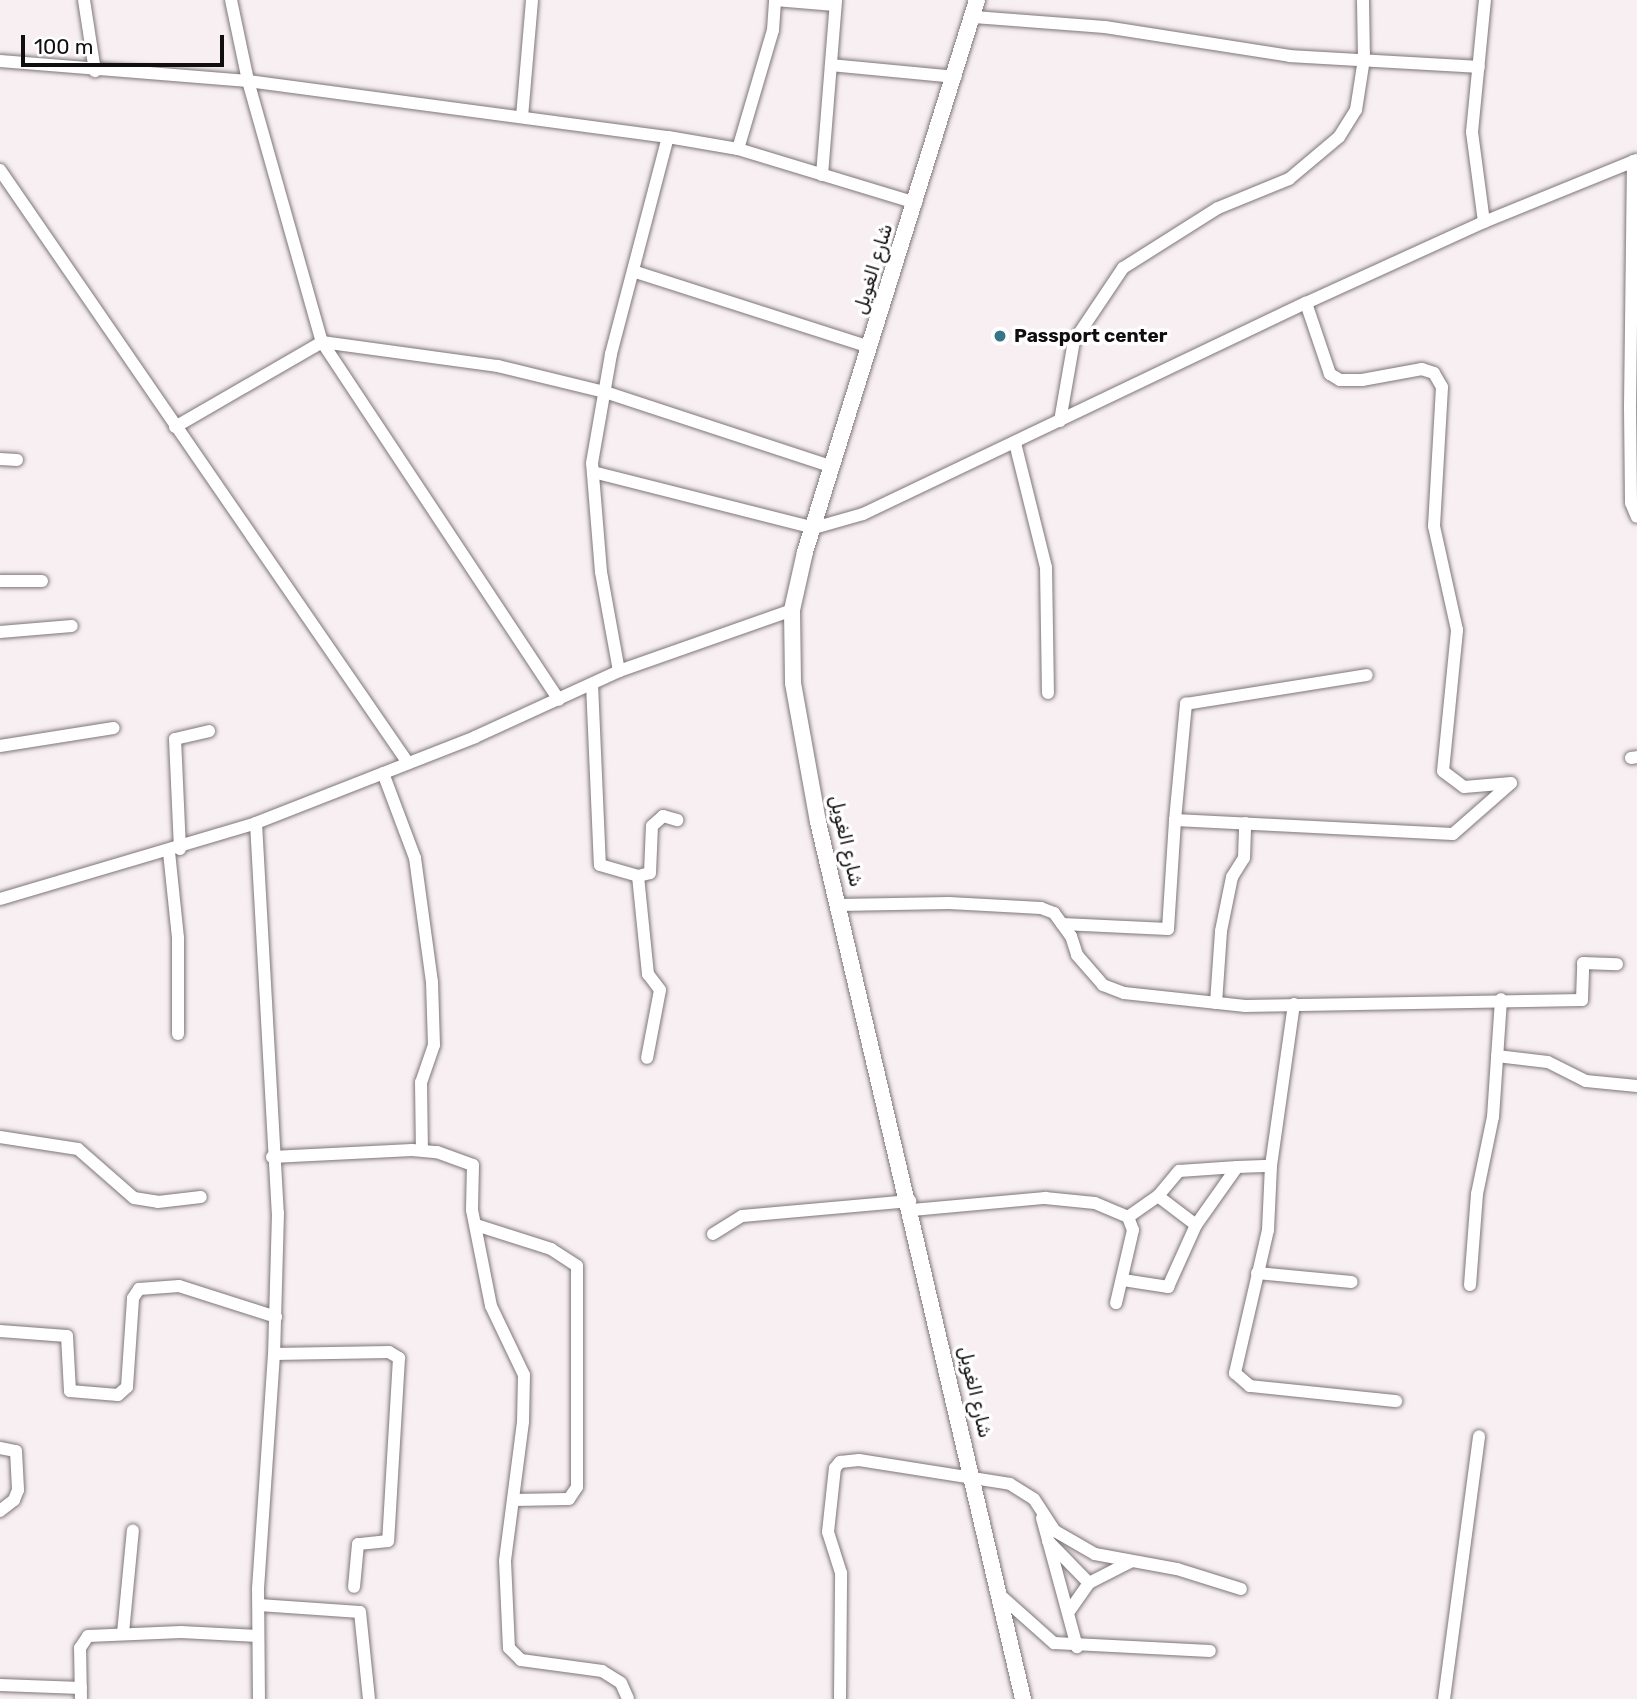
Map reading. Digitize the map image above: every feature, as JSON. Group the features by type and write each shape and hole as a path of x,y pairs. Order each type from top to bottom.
{"street":[{"path":"84,0 95,71"},
{"path":"231,0 248,81 322,342 559,700"},
{"path":"523,117 532,0"},
{"path":"738,149 773,30 775,0 836,2 822,175"},
{"name":"شارع الغويل","path":"977,0 974,17 814,528 792,610 793,682 839,905 911,1206 1023,1699"},
{"path":"1060,421 1073,341 1123,268 1218,208 1289,179 1313,163 1339,137 1356,110 1364,59 1363,0"},
{"path":"1484,222 1472,132 1485,0"},
{"path":"974,17 1105,27 1290,56 1479,67"},
{"path":"0,61 95,71 248,81 668,137 738,149 916,203"},
{"path":"831,65 955,77"},
{"path":"619,671 601,572 593,472 605,392 668,137"},
{"path":"593,472 814,528 863,514 1306,303 1484,222 1635,161 1630,407 1632,503 1637,517"},
{"path":"0,170 408,763"},
{"path":"636,272 870,347"},
{"path":"1175,820 1453,834 1511,783 1464,787 1443,771 1457,630 1434,526 1442,387 1434,373 1422,369 1362,380 1340,380 1330,374 1306,303"},
{"path":"175,427 322,342 498,366 605,392 833,467"},
{"path":"1015,443 1046,566 1048,693"},
{"path":"0,459 17,460"},
{"path":"0,581 42,581"},
{"path":"0,899 175,850 256,823 559,700 619,671 792,610"},
{"path":"0,632 72,626"},
{"path":"1062,924 1168,929 1186,704 1367,674"},
{"path":"592,684 598,789 597,859 604,868 638,876 650,873 652,826 663,816 677,820"},
{"path":"0,746 114,728"},
{"path":"178,1034 175,739 209,731"},
{"path":"383,773 415,858 432,982 435,1045 421,1082 422,1150"},
{"path":"256,823 272,1157 278,1213 276,1317 259,1605 259,1699"},
{"path":"1216,1003 1221,931 1232,877 1244,858 1245,823"},
{"path":"638,876 648,974 660,990 647,1058"},
{"path":"839,905 949,903 1041,908 1054,913 1077,955 1103,985 1124,993 1216,1003 1582,1000 1583,963 1617,964"},
{"path":"1470,1284 1497,1056 1501,999"},
{"path":"1294,1004 1271,1166 1271,1209 1234,1367 1238,1379 1250,1386 1396,1401"},
{"path":"1497,1056 1548,1062 1586,1081 1637,1086"},
{"path":"0,1137 78,1149 134,1198 158,1202 201,1197"},
{"path":"272,1157 422,1150 473,1165 476,1225 491,1306 524,1371 523,1422 505,1561 505,1618 512,1653 521,1660 602,1671 621,1684 628,1699"},
{"path":"1128,1217 1158,1196 1179,1171 1271,1166"},
{"path":"1123,1280 1168,1287 1196,1225 1237,1167"},
{"path":"1158,1196 1196,1225"},
{"path":"713,1234 742,1216 1045,1198 1095,1203 1128,1217 1133,1230 1116,1303"},
{"path":"476,1225 551,1249 577,1266 576,1487 569,1499 513,1500"},
{"path":"1257,1273 1352,1282"},
{"path":"0,1331 67,1336 70,1391 118,1395 127,1387 133,1298 139,1289 179,1286 276,1317"},
{"path":"274,1354 389,1352 399,1358 388,1541 358,1544 354,1587"},
{"path":"1444,1699 1479,1436"},
{"path":"0,1448 16,1451 18,1490 0,1511"},
{"path":"840,1699 841,1573 828,1532 836,1465 859,1460 974,1479 1026,1491 1055,1531 1095,1554 1241,1589"},
{"path":"1039,1507 1070,1610 1077,1647"},
{"path":"123,1633 133,1530"},
{"path":"1047,1540 1089,1583"},
{"path":"1070,1610 1089,1583 1132,1561"},
{"path":"1001,1596 1044,1638 1077,1647 1210,1651"},
{"path":"259,1605 360,1612 369,1699"},
{"path":"0,1685 81,1693 83,1640 123,1633 258,1636"}],"place":[{"name":"Passport center","path":"1000,336"}]}
